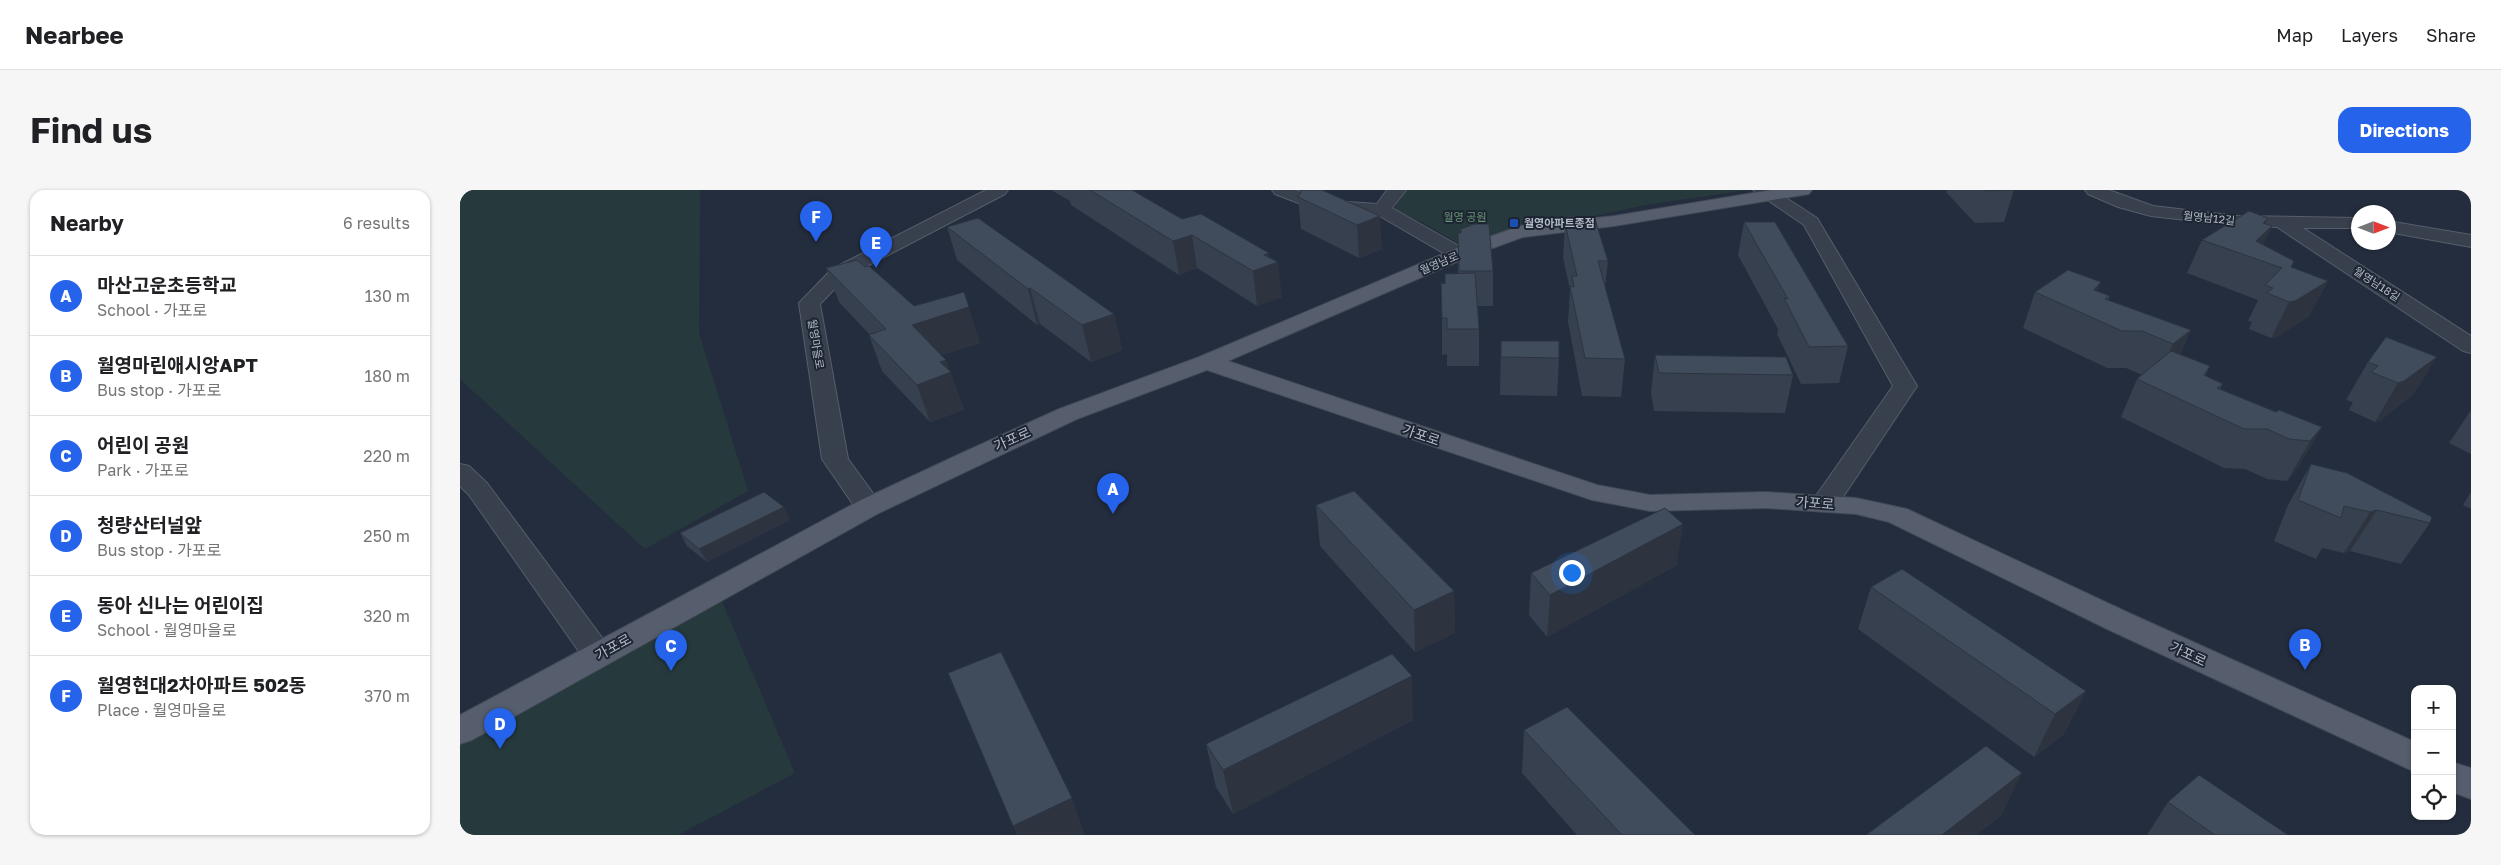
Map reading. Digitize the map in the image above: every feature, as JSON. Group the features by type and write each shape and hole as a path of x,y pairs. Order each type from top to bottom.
{"main road":[{"name":"월영남로","path":"1207,362 1459,254 1520,232 1614,221 1765,192 1803,190"},
{"name":"가포로","path":"460,731 869,507 1068,414 1207,362 1592,492 1650,503 1766,500 1856,506 1896,516 1924,527 2127,626 2411,756"},
{"path":"2456,778 2471,784"}],"street":[{"name":"월영마을로","path":"869,507 835,459 809,303 839,272 999,190"},
{"path":"1281,190 1317,205 1382,210 1459,254"},
{"path":"1382,210 1391,195 1397,190"},
{"name":"월영남12길","path":"2094,190 2124,203 2150,211 2238,221 2351,223"},
{"path":"1765,192 1811,222 1905,386 1825,504"},
{"name":"월영남18길","path":"2282,222 2471,346"},
{"path":"2396,227 2471,241"},
{"path":"460,472 478,489 598,655"}],"green space":[{"path":"460,190 700,190 699,333 748,491 645,549 460,379"},
{"name":"월영 공원","path":"1406,190 1747,190 1645,205 1461,245 1424,223 1394,210"},
{"path":"721,599 795,773 678,835 460,835 460,743"}],"building":[{"path":"1090,190 1132,190 1182,219 1201,214 1269,253 1264,255 1278,262 1253,271 1192,235 1173,241"},
{"path":"1302,190 1322,190 1380,216 1357,225 1298,197"},
{"path":"2249,211 2268,218 2263,223 2272,226 2256,241 2294,261 2291,267 2328,281 2295,301 2289,302 2267,293 2273,288 2265,285 2282,268 2202,240"},
{"path":"1567,216 1594,216 1608,261 1598,261 1625,359 1585,358 1570,286 1574,287 1572,276 1577,276 1565,224 1569,225"},
{"path":"978,218 1114,314 1082,325 1030,288 1028,289 947,227"},
{"path":"1744,222 1775,222 1848,346 1809,347 1784,298 1788,299"},
{"path":"1474,224 1489,224 1493,271 1459,271 1458,233 1461,233 1461,229"},
{"path":"857,260 865,267 869,266 914,306 964,292 969,307 912,325 946,360 940,362 951,372 917,385 869,335 886,329 826,268"},
{"path":"2068,270 2101,282 2094,290 2110,296 2105,299 2191,330 2173,344 2142,331 2122,331 2035,292"},
{"path":"1475,273 1479,329 1447,329 1447,318 1442,318 1441,283 1445,284 1445,274"},
{"path":"2386,337 2437,357 2404,381 2398,383 2371,372 2378,366 2368,362"},
{"path":"1501,341 1559,341 1559,358 1501,357"},
{"path":"2171,351 2210,366 2204,375 2223,384 2217,388 2276,412 2279,410 2322,427 2310,441 2289,439 2267,429 2244,429 2137,379"},
{"path":"1655,355 1786,357 1793,375 1659,373"},
{"path":"2311,464 2347,473 2432,517 2430,523 2377,510 2370,512 2344,506 2341,518 2298,500"},
{"path":"1354,491 1454,591 1414,610 1316,505"},
{"path":"764,492 784,507 699,549 680,533"},
{"path":"1665,508 1683,524 1550,595 1531,573"},
{"path":"1902,569 2086,691 2055,714 1871,587"},
{"path":"1001,652 1072,798 1013,826 948,673"},
{"path":"1392,654 1412,676 1223,770 1206,744"},
{"path":"1567,707 1695,835 1622,835 1524,730"},
{"path":"1986,746 2022,773 1942,835 1866,835"},
{"path":"2199,775 2288,835 2215,835 2168,802"}],"place":[{"name":"월영아파트종점","path":"1514,223"},
{"name":"월영현대2차아파트 502동","path":"816,242"},
{"name":"동아 신나는 어린이집","path":"876,268"},
{"name":"마산고운초등학교","path":"1113,514"},
{"name":"월영마린애시앙APT","path":"2305,670"},
{"name":"어린이 공원","path":"671,671"},
{"name":"청량산터널앞","path":"500,749"}]}
